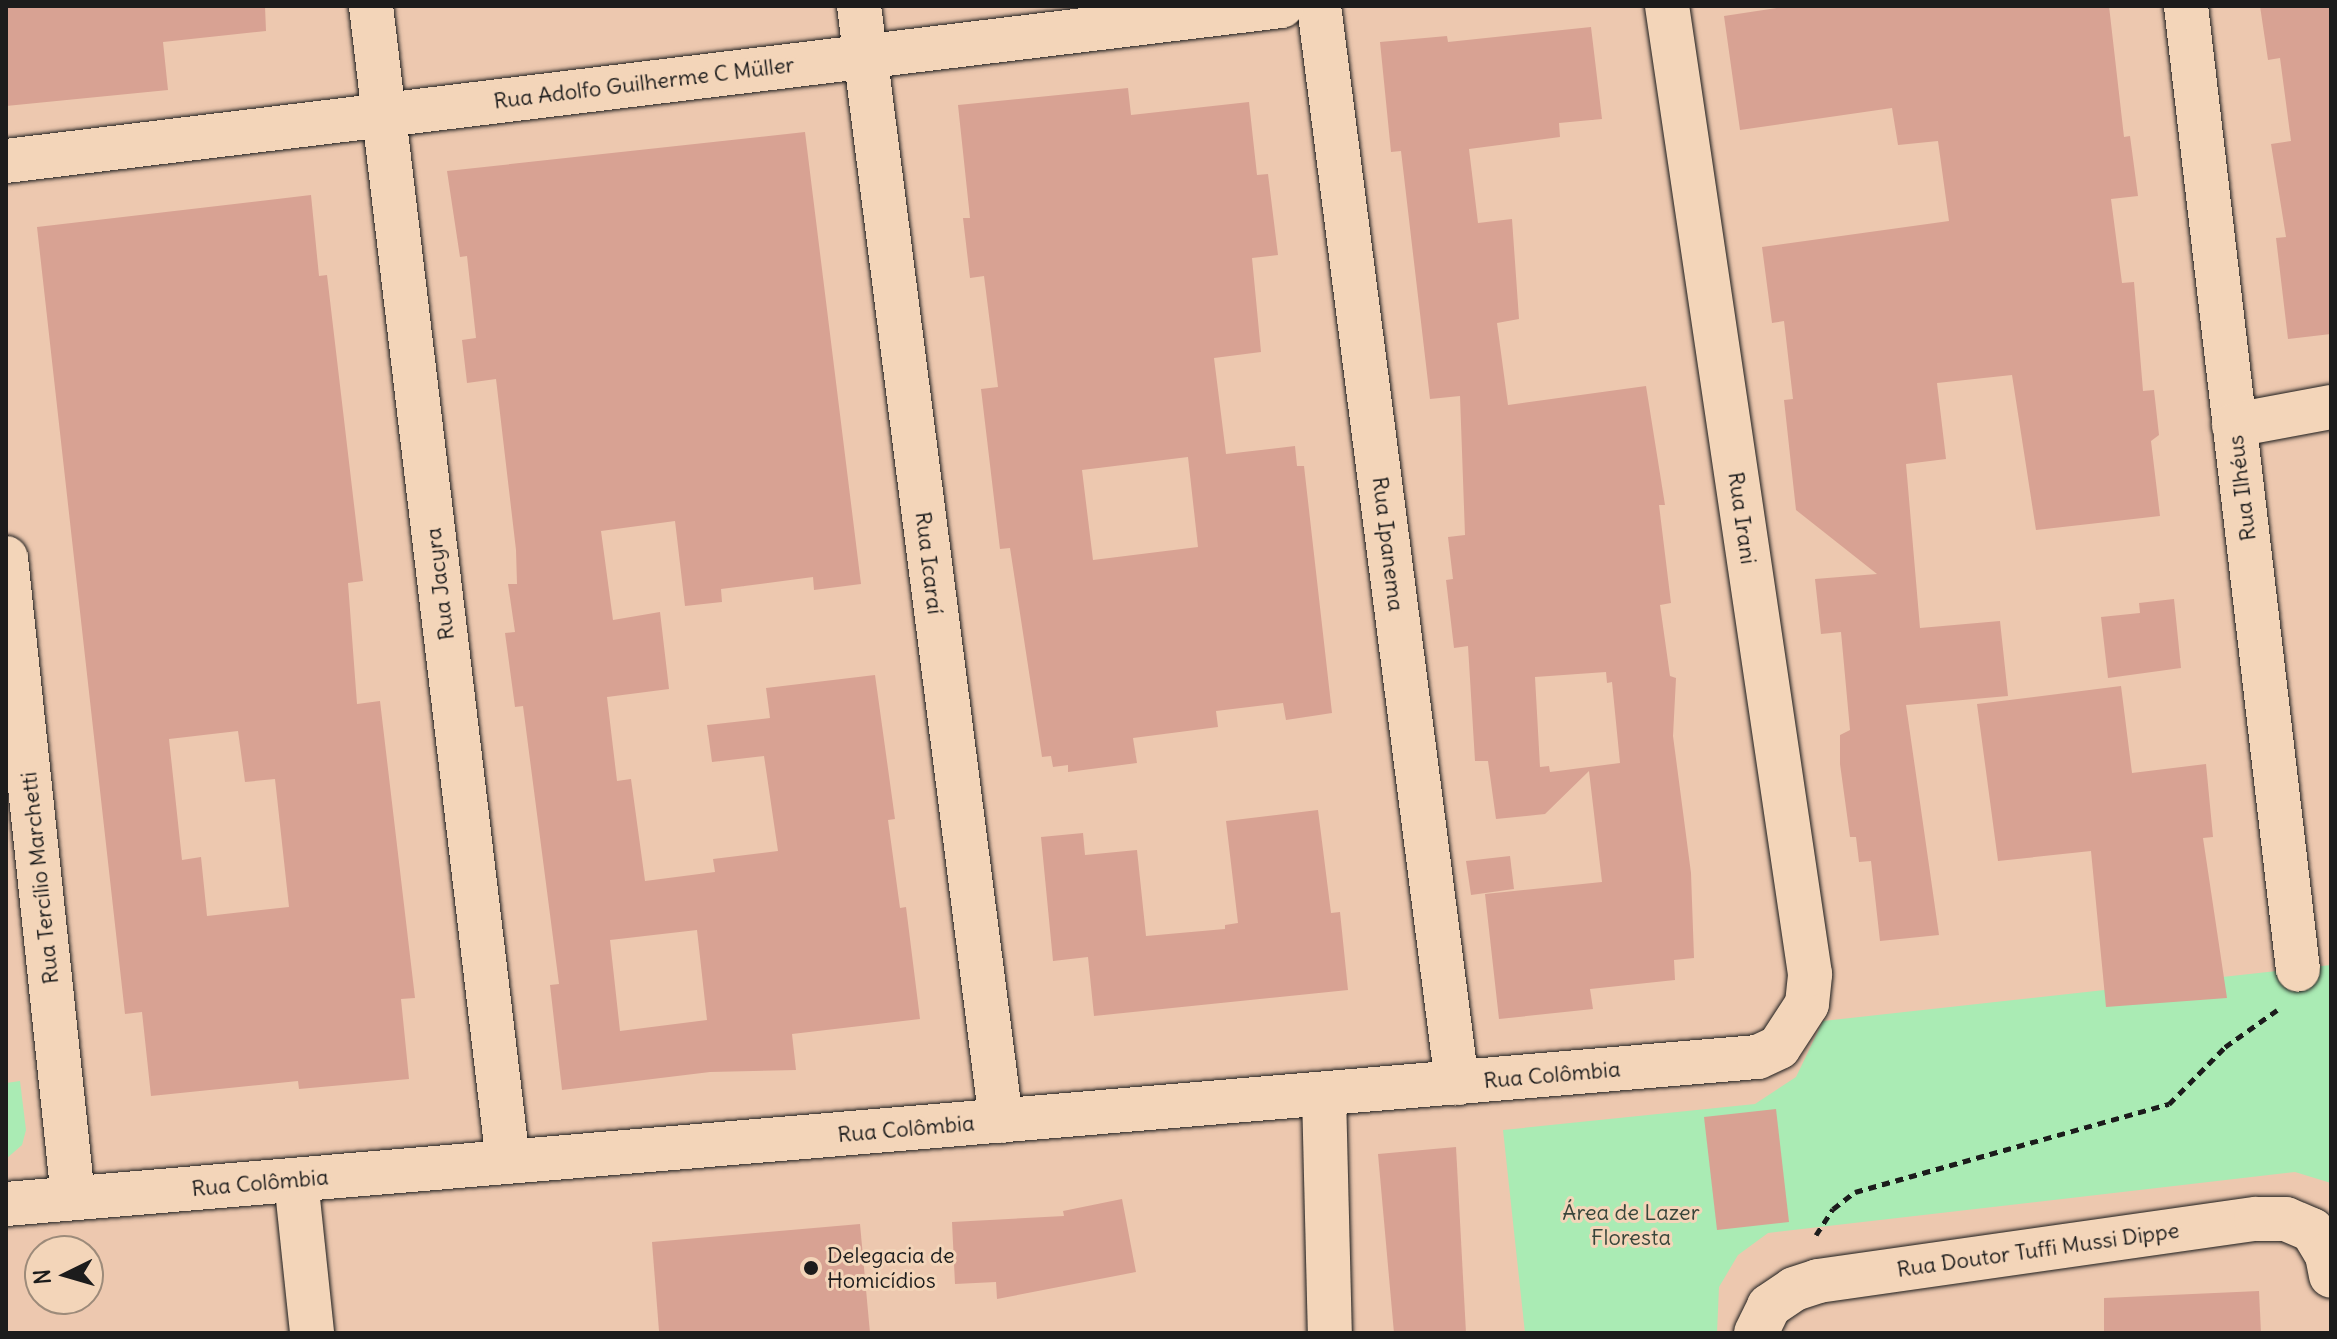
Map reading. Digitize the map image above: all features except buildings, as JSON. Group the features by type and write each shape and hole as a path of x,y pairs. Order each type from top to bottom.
{"street":[{"name":"Rua Jacyra","path":"371,6 508,1162"},
{"name":"Rua Icaraí","path":"859,6 863,57 1001,1121"},
{"name":"Rua Adolfo Guilherme C Müller","path":"6,161 1282,6"},
{"name":"Rua Ipanema","path":"1319,6 1457,1083"},
{"name":"Rua Irani","path":"1667,6 1810,974 1807,1004 1796,1028"},
{"name":"Rua Ilhéus","path":"2186,6 2298,970"},
{"path":"2234,425 2331,407"},
{"name":"Rua Tercílio Marchetti","path":"6,558 73,1198"},
{"name":"Rua Colômbia","path":"6,1204 1758,1057 1779,1047 1796,1028"},
{"path":"1324,1094 1330,1333"},
{"path":"296,1180 312,1333"},
{"name":"Rua Doutor Tuffi Mussi Dippe","path":"1763,1320 1818,1281 2193,1228 2286,1219 2312,1230 2327,1255 2331,1276"}],"path":[{"path":"1809,1245 1833,1209 1855,1192 2169,1104 2225,1047 2269,1020 2298,970"}],"green space":[{"name":"Área de Lazer Floresta","path":"2331,965 2331,1183 2295,1172 1768,1233 1738,1255 1719,1287 1717,1333 1525,1333 1503,1130 1755,1104 1796,1077 1823,1021"},
{"path":"20,1081 26,1130 22,1145 6,1159 6,1083"}],"place":[{"name":"Delegacia de Homicídios","path":"811,1268"}]}
